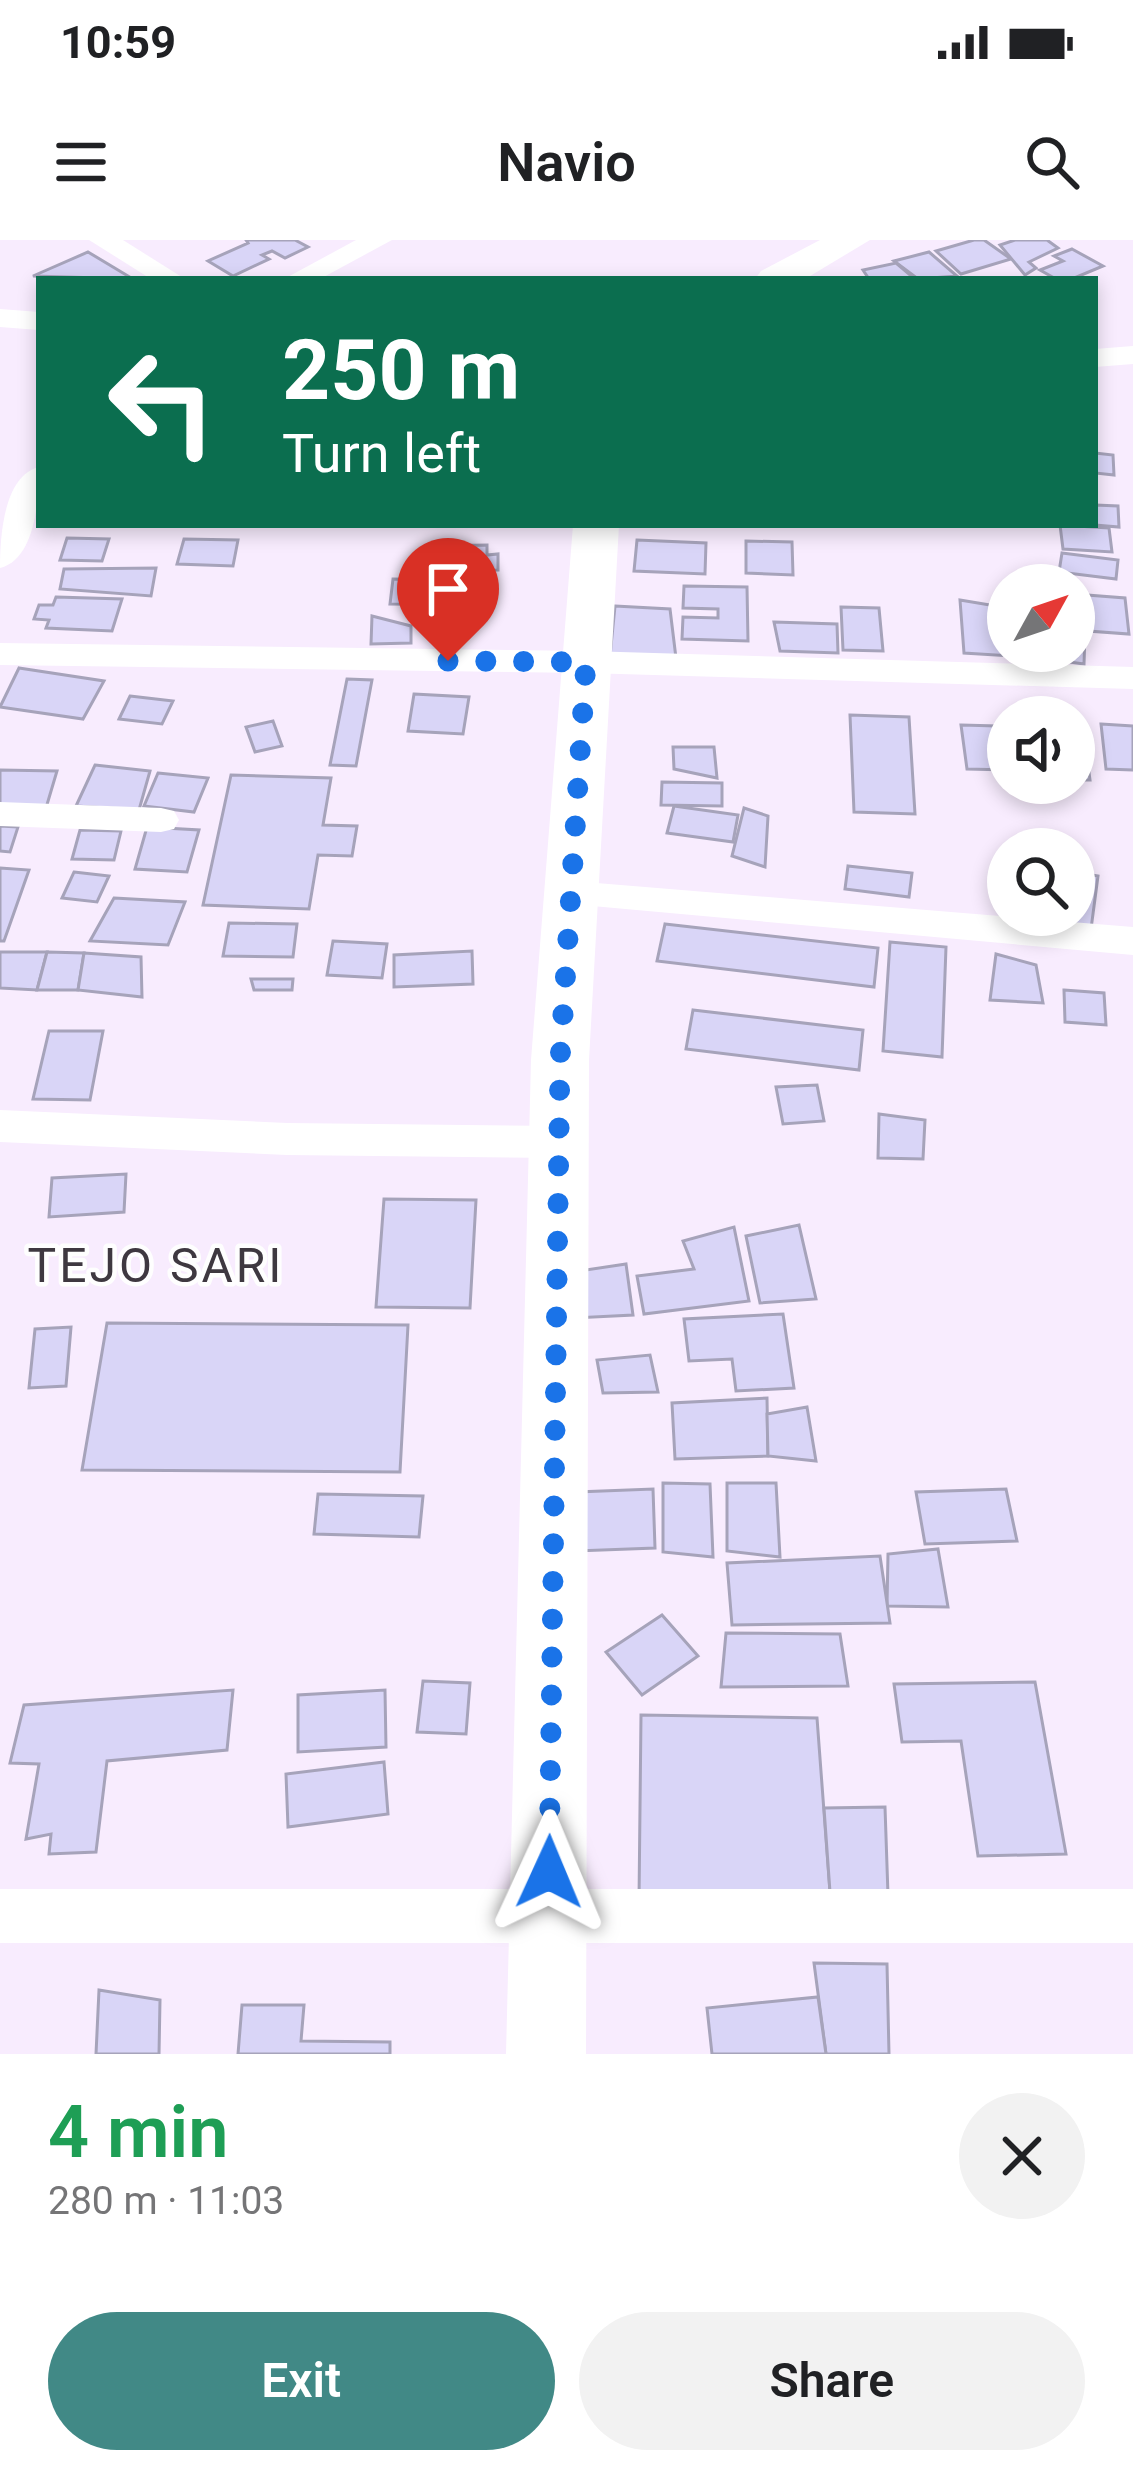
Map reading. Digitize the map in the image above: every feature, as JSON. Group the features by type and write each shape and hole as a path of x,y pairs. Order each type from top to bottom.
{"street":[{"path":"103,240 166,276"},
{"path":"304,276 378,240"},
{"path":"779,276 822,244"},
{"path":"0,318 36,321"},
{"path":"1098,358 1133,355"},
{"path":"0,558 36,482"},
{"path":"547,2054 559,1142 596,528"},
{"path":"0,654 586,662 1133,678"},
{"path":"0,814 161,820"},
{"path":"572,894 1133,941"},
{"path":"0,1126 287,1139 559,1142"},
{"path":"0,1916 1133,1916"}],"building":[{"path":"246,240 295,240 308,247 285,258 272,251 262,255 269,259 233,276 208,261 248,243"},
{"path":"984,240 1011,259 961,274 936,251"},
{"path":"1047,240 1058,248 1029,262 1036,268 1025,275 1000,245"},
{"path":"1072,249 1103,266 1079,276 1051,276 1040,270 1063,261 1054,256"},
{"path":"88,252 128,276 36,276"},
{"path":"929,252 957,276 914,276 894,261"},
{"path":"896,263 911,276 867,276 863,270"},
{"path":"1098,453 1113,455 1114,475 1098,473"},
{"path":"1098,505 1118,506 1119,527 1098,525"},
{"path":"1060,528 1109,528 1112,552 1063,549"},
{"path":"67,538 109,539 102,561 60,560"},
{"path":"184,539 238,540 233,566 177,564"},
{"path":"637,540 706,543 705,574 634,571"},
{"path":"746,541 792,542 793,575 746,573"},
{"path":"487,545 487,555 498,554 498,570 427,571 427,546"},
{"path":"1062,553 1118,560 1116,579 1095,576 1095,564 1060,564"},
{"path":"156,568 151,596 60,589 64,569"},
{"path":"393,579 491,581 489,605 390,604"},
{"path":"684,586 747,587 748,641 682,639 683,617 718,618 718,609 683,608"},
{"path":"1095,596 1125,598 1129,634 1095,631"},
{"path":"56,597 122,599 112,631 46,628 49,620 34,619 39,605 53,605"},
{"path":"960,600 987,604 987,654 964,653"},
{"path":"615,606 670,609 676,658 610,656"},
{"path":"841,607 879,608 883,651 843,650"},
{"path":"372,616 411,626 411,643 371,644"},
{"path":"774,622 837,624 838,653 780,651"},
{"path":"19,668 104,681 83,719 0,707"},
{"path":"347,679 372,680 356,766 330,765"},
{"path":"414,694 469,697 463,734 408,731"},
{"path":"130,696 173,701 162,724 119,719"},
{"path":"850,715 909,717 915,814 854,812"},
{"path":"273,721 282,746 255,752 246,727"},
{"path":"1101,724 1133,726 1133,770 1106,769"},
{"path":"961,725 987,726 987,769 967,769"},
{"path":"673,747 714,747 717,778 674,769"},
{"path":"95,765 150,771 139,810 76,806"},
{"path":"0,770 57,771 46,808 0,807"},
{"path":"158,773 208,778 194,812 144,806"},
{"path":"231,775 331,778 323,825 357,826 352,856 318,855 309,909 203,905"},
{"path":"662,782 722,783 722,806 661,805"},
{"path":"674,806 738,815 733,842 667,833"},
{"path":"744,808 768,816 765,867 732,856"},
{"path":"0,826 18,827 10,852 0,851"},
{"path":"147,827 199,830 187,872 135,869"},
{"path":"80,830 121,831 114,860 72,859"},
{"path":"848,866 912,873 909,897 845,889"},
{"path":"0,868 29,870 4,941 0,941"},
{"path":"74,872 109,876 97,902 62,898"},
{"path":"114,898 185,902 168,945 90,941"},
{"path":"229,923 297,924 293,957 223,956"},
{"path":"665,924 878,948 874,987 657,961"},
{"path":"333,941 387,944 382,978 327,975"},
{"path":"890,942 946,947 942,1057 883,1051"},
{"path":"472,951 473,984 394,987 394,955"},
{"path":"0,952 47,952 37,990 0,988"},
{"path":"47,952 84,953 78,990 37,990"},
{"path":"84,953 141,957 142,997 78,990"},
{"path":"996,954 1036,965 1043,1003 990,1000"},
{"path":"251,979 293,979 292,990 254,990"},
{"path":"1064,990 1104,993 1106,1025 1065,1022"},
{"path":"693,1010 863,1030 859,1070 686,1049"},
{"path":"49,1031 103,1031 90,1100 33,1099"},
{"path":"817,1085 824,1121 783,1124 776,1087"},
{"path":"879,1114 925,1120 923,1159 878,1158"},
{"path":"126,1174 124,1212 49,1217 52,1178"},
{"path":"384,1199 476,1200 470,1308 376,1307"},
{"path":"799,1225 816,1299 760,1303 746,1236"},
{"path":"734,1227 749,1301 644,1314 637,1276 694,1269 683,1241"},
{"path":"626,1264 633,1315 574,1318 579,1271"},
{"path":"783,1314 794,1388 736,1391 732,1359 689,1361 684,1319"},
{"path":"107,1323 408,1325 400,1472 82,1470"},
{"path":"71,1327 66,1386 29,1388 35,1329"},
{"path":"650,1355 658,1392 603,1393 597,1360"},
{"path":"767,1398 768,1456 675,1459 672,1403"},
{"path":"807,1407 816,1461 768,1456 767,1414"},
{"path":"663,1483 710,1484 713,1557 663,1552"},
{"path":"727,1483 776,1483 780,1557 727,1551"},
{"path":"653,1489 655,1548 576,1551 577,1492"},
{"path":"1006,1489 1017,1541 925,1544 916,1492"},
{"path":"318,1494 423,1496 419,1537 314,1534"},
{"path":"938,1549 948,1607 887,1606 888,1554"},
{"path":"880,1556 890,1623 732,1625 727,1563"},
{"path":"662,1615 698,1656 642,1695 606,1652"},
{"path":"726,1633 840,1634 848,1686 721,1687"},
{"path":"423,1681 470,1683 466,1734 417,1732"},
{"path":"1035,1682 1066,1854 978,1856 961,1741 902,1742 894,1684"},
{"path":"233,1690 227,1750 107,1761 96,1852 49,1854 51,1834 26,1839 39,1764 10,1763 24,1705"},
{"path":"385,1690 386,1747 298,1752 298,1695"},
{"path":"641,1715 817,1718 830,1892 639,1901"},
{"path":"384,1762 388,1814 288,1827 286,1774"},
{"path":"885,1807 888,1895 830,1892 824,1808"},
{"path":"814,1963 887,1964 889,2054 826,2054"},
{"path":"99,1990 160,2000 159,2054 96,2054"},
{"path":"818,1997 826,2054 712,2054 707,2008"},
{"path":"242,2005 304,2005 301,2041 390,2042 390,2054 238,2054"}],"district":[{"name":"TEJO SARI","path":"156,1265"}],"route":[{"path":"448,661 586,662 560,1060 549,1872"}]}
